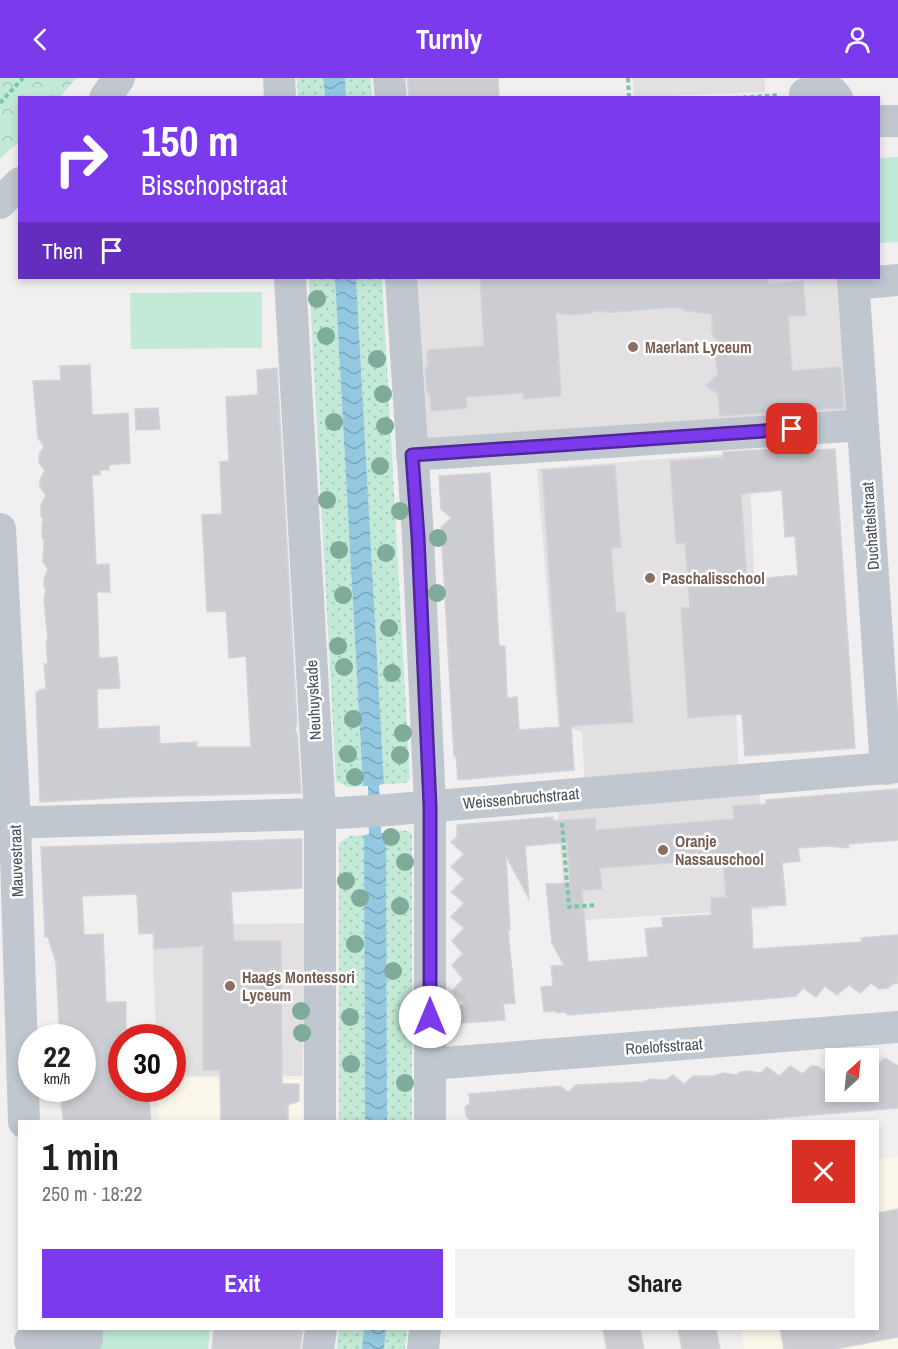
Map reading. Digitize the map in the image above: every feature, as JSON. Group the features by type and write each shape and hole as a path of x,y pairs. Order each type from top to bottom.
{"street":[{"path":"106,96 119,78"},
{"path":"279,78 280,96"},
{"path":"389,78 391,96"},
{"path":"805,94 832,92 835,96"},
{"path":"880,121 898,121"},
{"path":"0,203 18,185"},
{"name":"Neuhuyskade","path":"290,279 320,814 320,1120"},
{"path":"401,279 418,537 430,806 430,1120"},
{"path":"853,281 898,280"},
{"name":"Duchattelstraat","path":"853,281 892,768"},
{"path":"412,455 863,425"},
{"name":"Mauvestraat","path":"0,529 7,823 24,1120"},
{"name":"Weissenbruchstraat","path":"7,823 375,811 892,768"},
{"name":"Roelofsstraat","path":"430,1064 898,1028"},
{"path":"30,1340 87,1339 87,1330"},
{"path":"318,1349 321,1330"},
{"path":"423,1349 425,1330"}],"path":[{"path":"0,103 23,78"},
{"path":"628,78 629,96"},
{"path":"770,96 805,94"},
{"path":"559,795 569,907 597,905"}],"shaded area":[{"path":"633,78 765,78 765,92 634,96"},
{"name":"Maerlant Lyceum","path":"416,279 843,279 848,416 425,444"},
{"name":"Paschalisschool","path":"749,452 759,688 735,691 739,777 758,776 769,909 566,921 556,792 585,790 582,732 558,724 537,469"},
{"name":"Haags Montessori Lyceum","path":"309,923 302,1076 186,1076 186,1024 156,1024 152,926"},
{"path":"186,1078 301,1079 302,1120 159,1120 158,1102 186,1102"},
{"path":"898,1157 898,1349 744,1349 741,1330 879,1330 879,1159"}],"green space":[{"path":"0,78 76,78 61,96 18,96 18,142 0,159"},
{"path":"297,78 323,78 325,96 298,96"},
{"path":"345,78 371,78 372,96 346,96"},
{"path":"898,157 898,242 880,243 880,158"},
{"path":"309,279 335,279 363,786 348,787 336,781"},
{"path":"356,279 382,279 410,779 406,783 384,784"},
{"path":"262,292 262,348 131,349 130,293"},
{"path":"399,830 407,831 412,834 412,1120 387,1120 386,833 399,832"},
{"path":"364,835 365,1120 339,1120 339,843 350,836"},
{"path":"98,1330 210,1330 208,1349 56,1349"},
{"path":"339,1330 364,1330 362,1349 337,1349"},
{"path":"386,1330 407,1330 405,1349 384,1349"}],"water":[{"path":"323,78 345,78 346,96 325,96"},
{"path":"335,279 356,279 384,784 379,785 381,833 386,833 387,1120 365,1120 364,835 369,834 368,786 363,786"},
{"path":"364,1330 386,1330 384,1349 362,1349"}],"building":[{"path":"407,78 498,78 499,96 409,96"},
{"path":"480,279 768,279 769,284 803,281 806,315 788,316 792,371 841,367 844,408 720,416 718,394 706,386 718,374 715,356 724,352 712,333 712,314 686,311 677,307 616,312 592,311 592,313 569,315 556,313 561,396 524,399 524,393 466,397 467,408 431,411 425,369 428,364 427,350 484,346"},
{"path":"90,365 92,415 128,413 130,463 109,465 109,470 100,470 100,475 92,475 96,565 109,564 110,592 97,592 99,658 117,657 120,688 97,689 98,729 159,726 160,744 197,742 197,747 251,747 246,656 229,658 226,611 207,612 202,515 222,514 220,462 229,461 226,397 258,395 257,370 277,368 297,724 295,729 301,793 131,797 40,802 36,692 46,689 44,664 48,664 46,641 48,641 44,579 48,569 43,562 43,517 41,517 41,505 46,495 40,487 40,480 45,470 39,463 39,455 44,446 38,438 33,381 61,380 60,366"},
{"path":"158,408 160,429 136,430 135,409"},
{"path":"778,449 771,453 835,449 855,748 745,756 742,714 688,718 681,608 690,608 685,543 676,543 670,461 723,457 723,452","holes":["782,490 785,537 795,536 798,575 747,580 741,494"]},
{"path":"615,465 621,547 611,548 616,613 625,612 633,722 571,726 574,770 458,780 456,755 454,756 441,527 451,518 441,509 439,476 490,473 499,646 505,646 507,698 517,697 519,730 560,727 542,470"},
{"path":"898,789 898,840 848,844 849,848 827,846 798,848 800,861 782,863 786,905 751,907 753,949 862,942 861,938 898,935 898,983 879,989 871,983 860,993 849,985 837,995 825,986 816,997 803,988 796,996 775,998 568,1015 565,1012 544,1012 541,987 553,986 551,966 564,965 552,943 546,884 570,883 567,842 525,846 529,899 506,856 510,930 508,930 515,1003 503,1004 505,1020 448,1024 448,1019 464,1003 452,991 463,979 452,965 463,954 452,941 464,928 451,917 464,903 451,892 464,879 451,867 464,854 451,842 457,837 457,825 553,817 553,821 595,818 596,830 734,819 733,806 766,804 766,800","holes":["723,859 726,897 711,898 711,915 662,918 663,927 645,929 648,957 588,962 582,890 602,889 600,868"]},
{"path":"302,839 302,888 231,892 234,941 281,941 282,1084 299,1084 299,1101 288,1105 288,1120 221,1120 220,1070 203,1070 203,946 154,949 154,933 139,934 137,894 82,896 84,935 103,934 106,1002 126,1002 126,1024 108,1024 108,1102 149,1102 151,1120 64,1120 62,1102 96,1102 96,1024 59,1024 56,962 48,937 45,937 41,847"},
{"path":"885,1058 898,1066 898,1108 754,1120 470,1120 466,1116 465,1107 470,1103 469,1094 560,1086 568,1092 576,1085 643,1082 651,1079 666,1080 673,1075 684,1084 693,1076 714,1076 723,1073 737,1075 748,1071 761,1073 767,1067 779,1076 790,1066 803,1074 811,1066 817,1066 825,1071 825,1102 879,1102 879,1063"},
{"path":"898,1209 898,1337 835,1349 784,1349 780,1330 879,1330 879,1213"},
{"path":"214,1330 303,1330 300,1349 212,1349"},
{"path":"603,1330 640,1330 644,1349 607,1349"},
{"path":"678,1330 716,1330 720,1349 682,1349"}],"place":[{"name":"Maerlant Lyceum","path":"633,347"},
{"name":"Paschalisschool","path":"650,578"},
{"name":"Oranje Nassauschool","path":"663,850"},
{"name":"Haags Montessori Lyceum","path":"230,986"}],"route":[{"path":"430,1017 430,806 412,455 792,429"}]}
